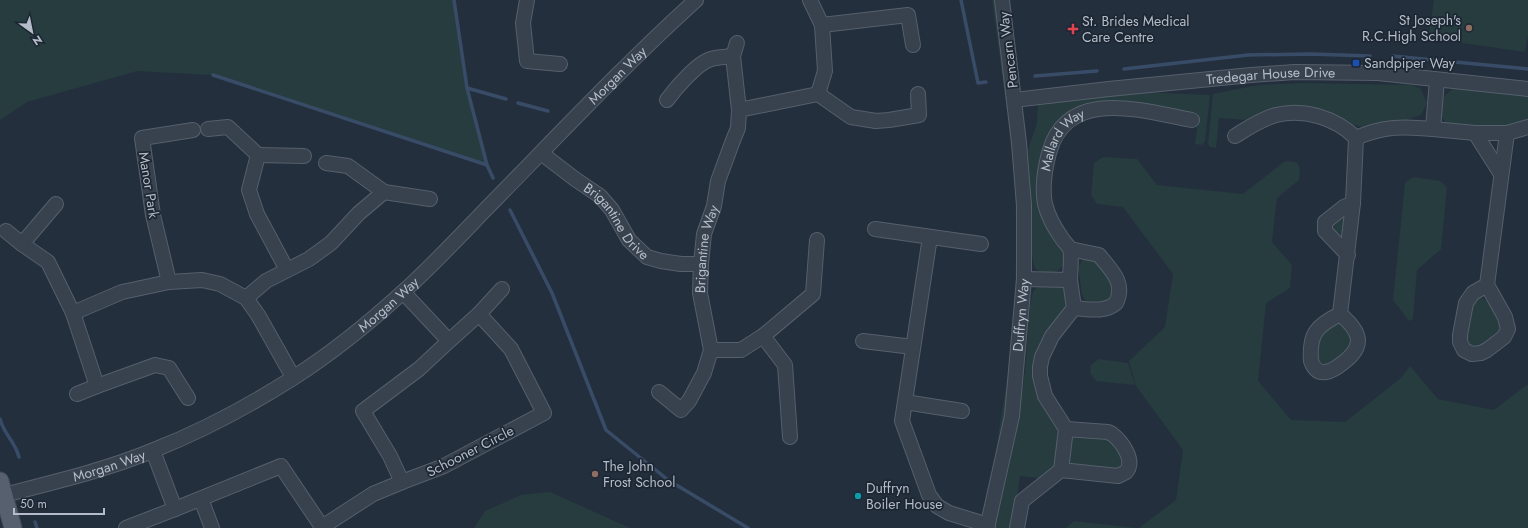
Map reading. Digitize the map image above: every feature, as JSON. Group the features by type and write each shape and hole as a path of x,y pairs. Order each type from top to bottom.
{"main road":[{"path":"2,488 13,528"}],"street":[{"path":"527,0 524,23 527,61 560,64"},
{"name":"Morgan Way","path":"2,488 56,482 153,451 200,430 293,377 338,345 403,292 590,102 666,27 696,0"},
{"path":"810,0 822,24 825,71 818,94"},
{"name":"Pencarn Way","path":"1002,0 1014,100"},
{"path":"822,24 908,15 912,46"},
{"name":"Brigantine Way","path":"659,392 681,410 689,401 704,373 711,350 700,293 701,264 704,234 714,206 718,181 738,128 739,110 735,50 710,60 693,71 675,89 667,100"},
{"name":"Tredegar House Drive","path":"1014,100 1109,89 1295,72 1378,73 1528,89"},
{"path":"1433,129 1437,80"},
{"path":"739,110 818,94 851,117 876,121 890,120 919,115 918,94"},
{"name":"Duffryn Way","path":"988,527 1012,416 1024,279 1024,205 1014,100"},
{"name":"Mallard Way","path":"1070,249 1049,217 1045,203 1044,191 1046,170 1051,146 1056,135 1064,125 1082,113 1101,108 1147,112 1192,120"},
{"path":"1235,136 1266,118 1285,114 1298,114 1325,118 1348,129 1356,138 1353,203 1340,314"},
{"path":"208,128 228,127 258,155 304,156"},
{"path":"1356,138 1375,130 1393,127 1475,133 1507,133 1528,127"},
{"name":"Manor Park","path":"169,282 153,215 142,138 193,130"},
{"path":"1475,133 1502,174"},
{"path":"1487,285 1473,293 1466,303 1460,342 1464,350 1472,354 1481,353 1490,348 1504,337 1508,329 1505,316 1487,285 1507,133"},
{"name":"Brigantine Drive","path":"541,153 600,196 612,210 630,240 647,257 681,264 701,264"},
{"path":"258,155 248,190 257,214 287,270"},
{"path":"326,163 348,166 384,192 430,199"},
{"path":"246,298 266,281 308,259 332,243 359,213 384,192"},
{"path":"1348,255 1325,231 1325,222 1344,207 1353,203"},
{"path":"22,244 56,204"},
{"path":"875,229 981,244"},
{"path":"6,231 48,262 73,313 97,386"},
{"path":"930,236 902,421 929,495 937,506 949,513 988,527"},
{"path":"711,350 741,350 763,336 813,294 817,240"},
{"path":"1017,528 1022,502 1061,470 1066,429 1045,396 1040,376 1040,367 1042,357 1052,336 1074,308 1070,280 1070,249 1099,255 1117,278 1120,288 1116,304 1109,308 1104,310 1074,308"},
{"path":"1024,279 1070,280"},
{"path":"73,313 122,292 169,282 202,280 220,284 246,298 258,315 293,377"},
{"path":"135,526 281,466 322,527 373,494 402,482 390,456 363,411 419,369 479,314 502,289"},
{"path":"403,292 449,341"},
{"name":"Schooner Circle","path":"402,482 444,466 544,413 511,349 479,314"},
{"path":"763,336 785,365 790,437"},
{"path":"863,340 913,347"},
{"path":"77,394 154,365 169,368 188,398"},
{"path":"905,402 962,411"},
{"path":"1061,470 1118,476 1129,469 1127,454 1112,434 1108,432 1066,429"},
{"path":"153,451 175,509"},
{"path":"201,499 212,528"}],"green space":[{"path":"0,0 454,0 467,88 487,165 213,75 137,71 27,102 0,120"},
{"path":"992,0 996,0 1015,140 1011,141"},
{"path":"1434,0 1528,0 1528,36 1525,52 1428,38"},
{"path":"1303,83 1412,85 1421,89 1427,103 1421,115 1406,120 1406,122 1361,127 1342,120 1255,118 1246,120 1219,118 1216,148 1210,147 1208,144 1213,94 1258,85"},
{"path":"1454,88 1528,95 1528,122 1501,129 1448,124 1441,115 1440,105 1445,96"},
{"path":"1137,92 1210,95 1205,141 1202,145 1195,144 1199,115 1111,102 1083,107 1041,168 1066,257 1061,268 1055,272 1039,272 1033,263 1032,255 1031,196 1028,150 1037,123 1038,104"},
{"path":"1012,147 1016,147 1021,243 1006,417 995,467 1014,318 1016,220"},
{"path":"1103,157 1137,159 1157,185 1243,194 1285,161 1296,162 1300,168 1299,180 1277,198 1272,242 1292,265 1290,288 1266,303 1258,381 1291,420 1345,422 1401,378 1410,366 1438,399 1494,410 1528,384 1528,528 1139,528 1176,500 1183,450 1136,386 1129,361 1165,327 1173,274 1123,207 1097,204 1091,195 1094,163"},
{"path":"1413,177 1440,181 1447,187 1441,249 1417,270 1413,319 1409,321 1393,300 1405,183"},
{"path":"1342,216 1345,216 1342,241 1332,231 1332,229 1334,224"},
{"path":"1084,258 1095,258 1115,284 1111,302 1088,303 1084,299 1078,267"},
{"path":"1045,283 1057,284 1064,290 1067,297 1066,305 1057,324 1041,345 1058,430 1059,455 1054,468 1047,475 1039,478 1020,476 1013,528 994,528 1009,467 1018,418 1025,372 1030,304 1033,292 1037,287"},
{"path":"1478,298 1482,298 1487,301 1494,308 1499,316 1502,330 1488,343 1475,348 1469,345 1465,338 1471,304"},
{"path":"1338,322 1342,322 1353,340 1350,350 1325,367 1320,364 1317,359 1320,335 1323,331"},
{"path":"1099,359 1128,363 1135,385 1096,381 1090,373 1091,365"},
{"path":"1075,435 1108,439 1123,456 1123,464 1117,470 1074,466 1068,461 1072,437"},
{"path":"550,492 630,528 474,528 485,511 521,495"},
{"path":"1074,521 1136,528 1066,528"}],"waterway":[{"path":"454,0 467,88 487,165 493,178"},
{"path":"961,0 978,83 986,82"},
{"path":"1124,69 1248,55 1310,54 1370,56"},
{"path":"1392,56 1528,69"},
{"path":"1035,76 1097,71"},
{"path":"213,75 487,165"},
{"path":"467,88 506,99"},
{"path":"518,103 548,111"},
{"path":"510,210 552,293 606,430 668,480 748,528"},
{"path":"0,419 19,457"},
{"path":"35,522 37,528"}],"place":[{"name":"St Joseph's R.C.High School","path":"1469,28"},
{"name":"St. Brides Medical Care Centre","path":"1073,29"},
{"name":"Sandpiper Way","path":"1356,63"},
{"name":"The John Frost School","path":"595,474"},
{"name":"Duffryn Boiler House","path":"858,496"}]}
